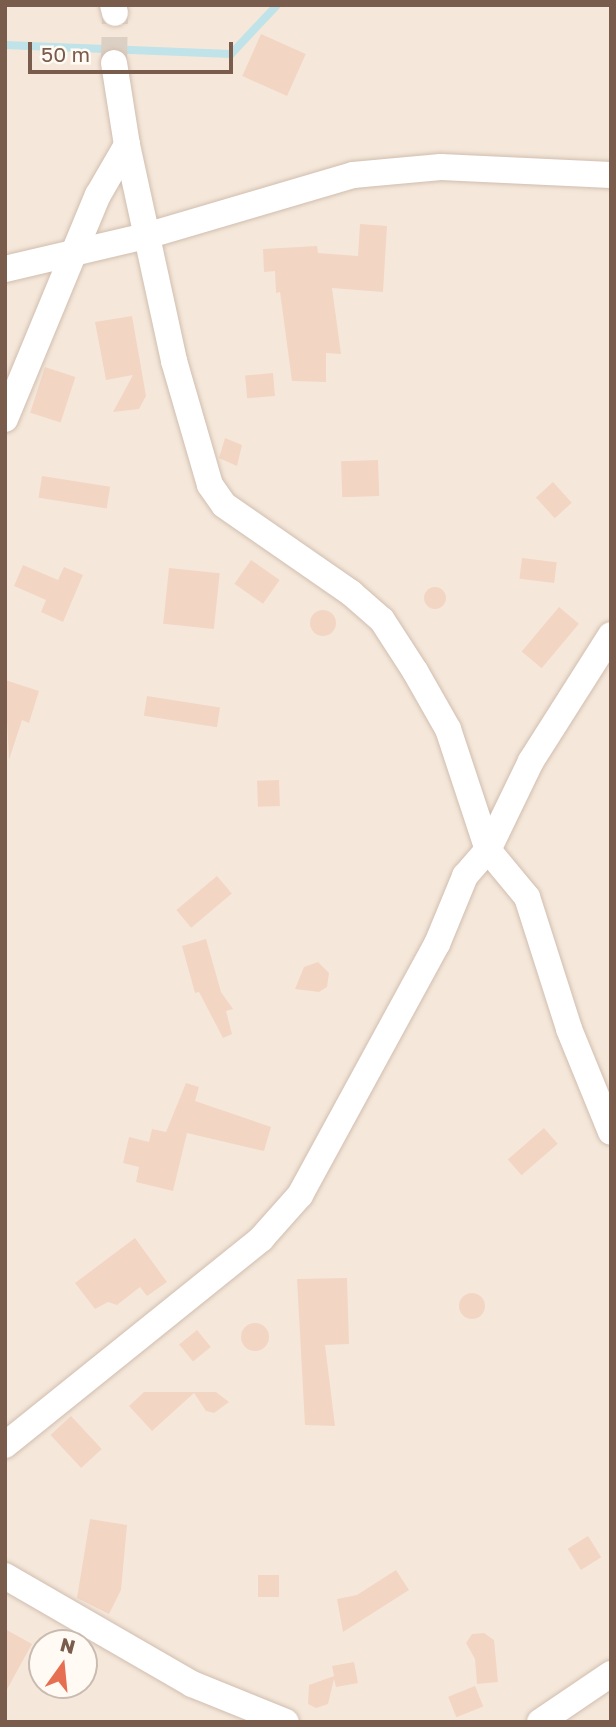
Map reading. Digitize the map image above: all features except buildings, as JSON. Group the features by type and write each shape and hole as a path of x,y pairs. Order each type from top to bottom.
{"street":[{"path":"114,62 127,145 146,236 191,429 210,485 223,505 352,593 382,620 448,729 488,850 527,897 569,1029 611,1132"},
{"path":"5,419 98,195 127,145"},
{"path":"5,269 72,256 353,175 440,167 611,175"},
{"path":"5,1445 261,1239 300,1195 437,944 465,876 488,850 531,761 611,635"},
{"path":"5,1576 192,1684 286,1722"},
{"path":"540,1722 611,1674"}],"shaded area":[{"path":"5,5 611,5 611,1722 5,1722"}],"waterway":[{"path":"5,45 231,54 277,5"}],"tunnel":[{"path":"114,63 115,13"}]}
